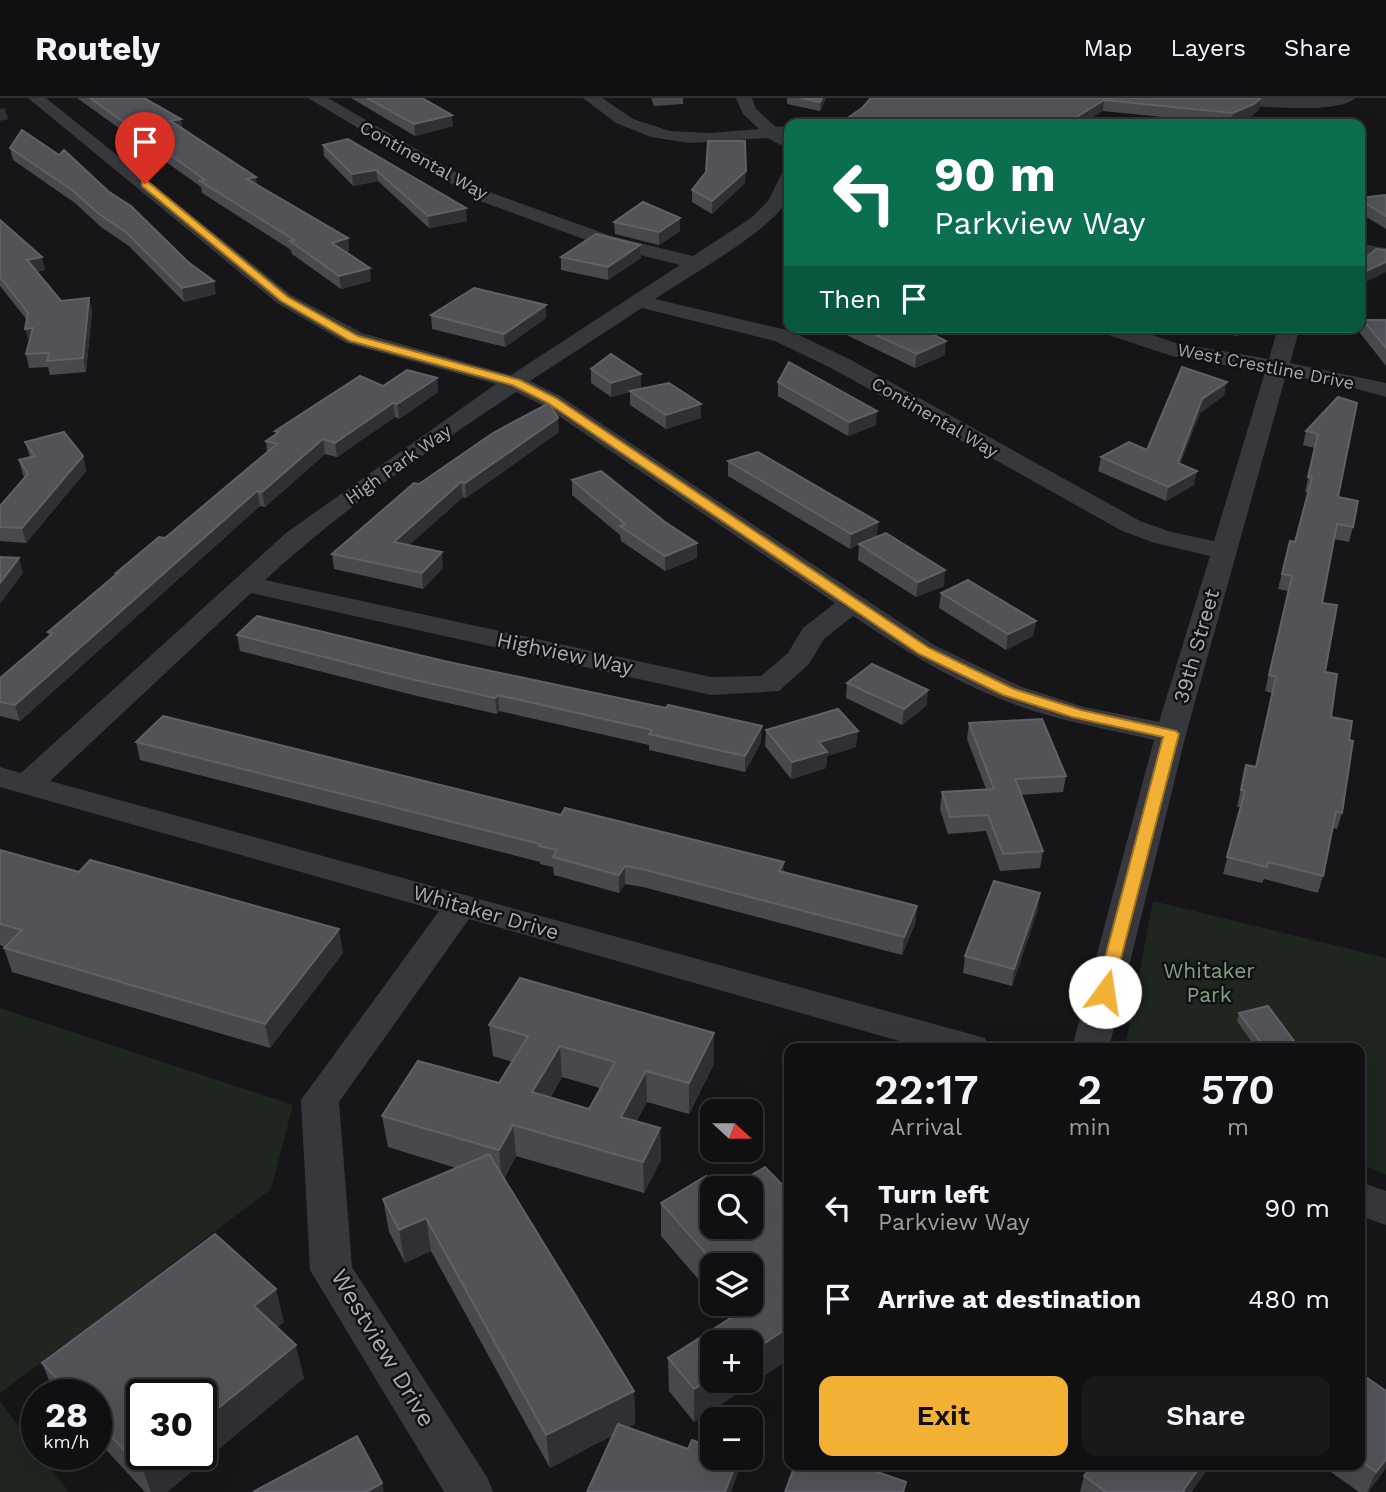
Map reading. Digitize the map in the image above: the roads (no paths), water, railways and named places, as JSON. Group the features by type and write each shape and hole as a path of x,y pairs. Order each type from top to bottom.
{"street":[{"path":"36,98 284,299 354,338 516,383 552,401 924,651 1009,692 1077,714 1171,734"},
{"name":"Continental Way","path":"316,98 486,197 604,240 697,262"},
{"path":"591,98 629,124 669,138 781,132"},
{"path":"744,98 749,111 781,132"},
{"path":"1219,98 1307,104 1344,99"},
{"name":"High Park Way","path":"14,781 247,584 295,538 333,509 783,204"},
{"path":"1365,251 1386,254"},
{"name":"Continental Way","path":"640,301 783,336 843,365 1131,526 1164,538 1223,551"},
{"name":"West Crestline Drive","path":"1125,333 1172,349 1345,379 1386,390"},
{"name":"39th Street","path":"1092,1043 1171,734 1287,333"},
{"name":"Highview Way","path":"247,584 711,685 769,685 799,658 813,634 852,604"},
{"name":"Whitaker Drive","path":"14,781 954,1043"},
{"name":"Westview Drive","path":"461,904 320,1100 331,1270 470,1492"},
{"path":"1365,1200 1386,1209"}],"park label":[{"name":"Whitaker Park","path":"1209,982"}]}
